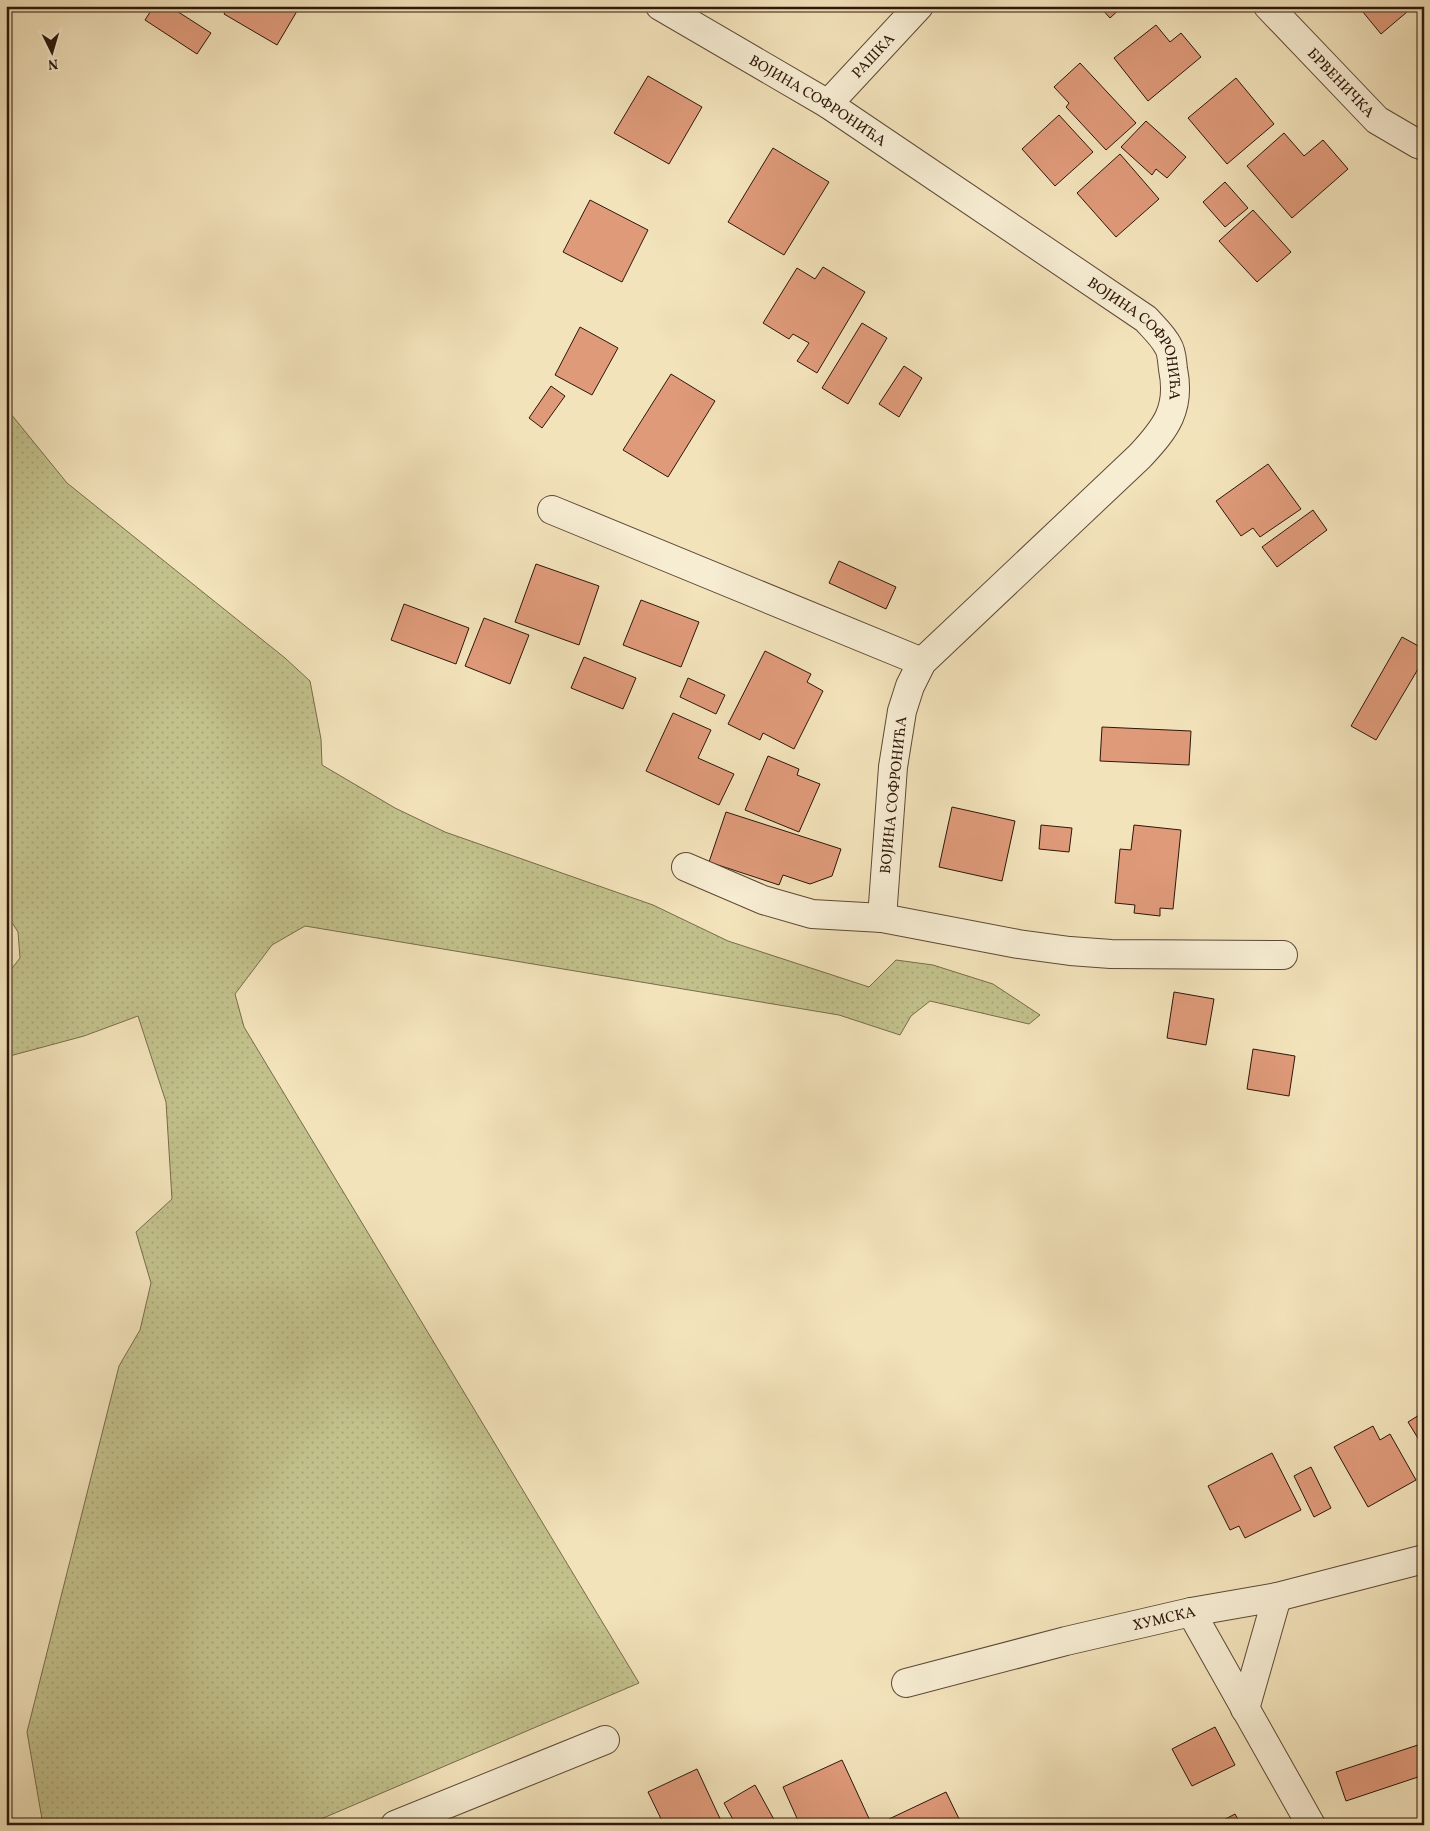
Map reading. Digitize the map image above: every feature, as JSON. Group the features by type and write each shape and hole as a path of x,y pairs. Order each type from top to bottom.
{"street":[{"name":"ВОЈИНА СОФРОНИЋА","path":"660,6 828,104 1146,320 1169,348 1176,384 1174,404 1166,424 1155,440 922,662 910,686 902,711 896,748 882,918"},
{"name":"РАШКА","path":"828,104 919,6"},
{"name":"БРВЕНИЧКА","path":"1268,6 1377,120 1424,146"},
{"path":"552,510 922,662"},
{"path":"686,867 763,900 812,914 882,918 1018,944 1070,951 1111,954 1283,955"},
{"name":"ХУМСКА","path":"906,1683 1066,1641 1191,1612 1277,1597 1424,1558"},
{"path":"1245,1709 1277,1597"},
{"path":"1191,1612 1311,1825"},
{"path":"395,1825 605,1740"}],"shaded area":[{"path":"6,408 67,483 285,658 310,681 321,739 322,765 395,808 445,832 653,905 728,941 869,987 896,960 933,965 993,984 1040,1015 1029,1024 930,1001 911,1016 900,1035 839,1015 305,926 272,945 235,994 244,1027 639,1683 307,1825 43,1825 27,1732 119,1366 140,1330 151,1283 136,1232 172,1199 166,1102 138,1016 84,1036 6,1057 6,976 20,958 18,932 6,913"}],"building":[{"path":"154,6 169,6 211,33 197,54 145,20"},
{"path":"228,6 300,6 277,45 224,14"},
{"path":"1099,6 1123,6 1110,18"},
{"path":"1358,6 1414,6 1381,34"},
{"path":"1156,25 1170,42 1181,33 1201,57 1148,101 1114,58"},
{"path":"1080,63 1136,123 1106,150 1066,107 1069,103 1054,87"},
{"path":"648,76 702,107 669,164 614,133"},
{"path":"1236,78 1274,124 1227,164 1188,118"},
{"path":"1059,115 1093,152 1055,186 1022,149"},
{"path":"1146,121 1186,157 1167,178 1156,169 1152,175 1121,147"},
{"path":"1284,133 1304,156 1323,140 1348,169 1292,218 1247,166"},
{"path":"773,148 829,182 784,255 728,222"},
{"path":"1120,154 1159,199 1116,237 1077,193"},
{"path":"1225,182 1248,208 1225,227 1203,202"},
{"path":"590,200 648,230 622,282 563,252"},
{"path":"1253,210 1291,252 1257,282 1219,241"},
{"path":"823,267 865,292 817,373 797,361 809,343 793,334 789,339 763,323 797,268 815,279"},
{"path":"862,323 887,338 848,404 822,388"},
{"path":"580,327 618,348 592,395 555,375"},
{"path":"904,366 922,378 899,417 879,404"},
{"path":"671,374 715,401 668,477 623,450"},
{"path":"551,386 565,396 542,428 529,418"},
{"path":"1268,464 1301,509 1260,537 1253,528 1241,536 1216,501"},
{"path":"1313,510 1327,530 1277,567 1262,547"},
{"path":"839,561 896,587 886,609 829,583"},
{"path":"536,564 599,586 579,645 515,622"},
{"path":"641,600 699,622 681,667 623,645"},
{"path":"404,604 469,628 456,664 391,640"},
{"path":"484,618 529,635 510,684 465,666"},
{"path":"1402,637 1424,649 1424,659 1376,740 1351,726"},
{"path":"765,651 811,674 807,682 823,691 794,749 763,733 760,740 728,724"},
{"path":"584,657 636,678 623,709 571,688"},
{"path":"688,678 725,695 716,714 680,697"},
{"path":"673,713 711,730 698,758 734,774 719,805 646,771"},
{"path":"1102,727 1191,731 1189,765 1100,761"},
{"path":"768,756 799,769 797,775 820,784 799,832 745,810"},
{"path":"952,807 1015,821 1002,881 939,867"},
{"path":"726,812 841,849 832,876 810,884 783,875 779,885 709,862"},
{"path":"1041,825 1072,828 1069,852 1039,849"},
{"path":"1134,825 1181,830 1173,909 1160,908 1160,916 1134,913 1135,905 1115,903 1120,849 1131,850"},
{"path":"1174,992 1214,999 1206,1045 1167,1038"},
{"path":"1253,1049 1295,1056 1289,1096 1247,1089"},
{"path":"1424,1412 1424,1448 1408,1422"},
{"path":"1373,1426 1380,1440 1390,1434 1416,1480 1368,1507 1334,1447"},
{"path":"1272,1453 1301,1510 1245,1538 1239,1526 1230,1530 1208,1486"},
{"path":"1311,1467 1331,1508 1314,1517 1294,1476"},
{"path":"1215,1727 1235,1765 1192,1786 1172,1749"},
{"path":"1424,1743 1424,1775 1346,1801 1336,1772"},
{"path":"842,1760 872,1825 800,1825 783,1787"},
{"path":"697,1769 723,1825 664,1825 648,1792"},
{"path":"755,1785 777,1825 736,1825 724,1803"},
{"path":"946,1792 962,1825 892,1825 889,1819"},
{"path":"1235,1814 1241,1825 1214,1825"}]}
